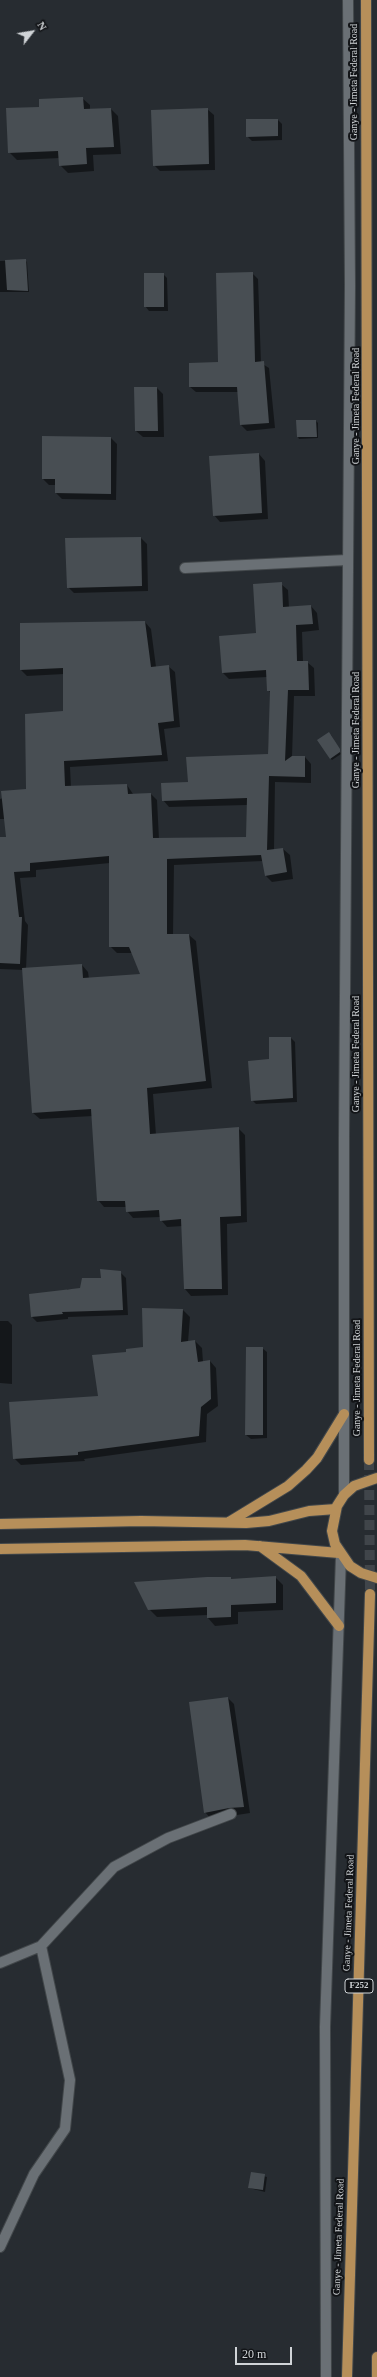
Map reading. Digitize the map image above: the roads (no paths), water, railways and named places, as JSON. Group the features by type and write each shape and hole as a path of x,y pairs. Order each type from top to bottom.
{"main road":[{"name":"Ganye - Jimeta Federal Road","path":"366,0 369,1460"},
{"path":"228,1523 288,1486 306,1470 317,1458 344,1414"},
{"path":"377,1478 354,1486 344,1495 336,1509 332,1532 340,1554 350,1566 361,1574 377,1578"},
{"path":"0,1524 141,1521 228,1523 269,1521 309,1511 336,1509"},
{"path":"0,1549 260,1546 340,1554"},
{"path":"260,1546 301,1576 339,1626"},
{"name":"Ganye - Jimeta Federal Road","path":"347,2377 370,1594"},
{"path":"377,2357 377,2377"}],"street":[{"path":"344,1495 350,285 348,0"},
{"path":"185,568 348,560"},
{"path":"326,2377 325,2027 339,1626 340,1554"},
{"path":"0,1963 41,1946 114,1867 168,1838 231,1814"},
{"path":"0,2247 34,2174 65,2128 70,2080 41,1946"}],"tunnel":[{"path":"369,1460 370,1594"}]}
